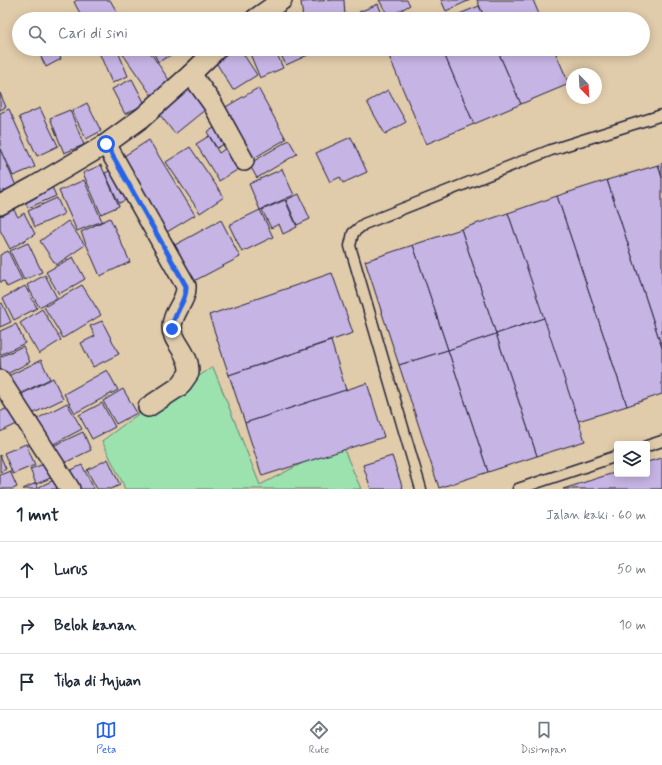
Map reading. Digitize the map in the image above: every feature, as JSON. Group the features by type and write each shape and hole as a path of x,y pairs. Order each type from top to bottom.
{"street":[{"path":"265,12 282,0"},
{"path":"0,204 35,186 106,144 143,117 210,56"},
{"path":"191,74 212,103 244,161"},
{"path":"106,144 186,286 186,292 172,320 172,329 173,336 187,358 189,374 180,386 148,407"},
{"path":"0,380 70,489"}],"lane":[{"path":"421,489 350,246 353,233 364,224 551,150 662,115"},
{"path":"650,445 662,441"},
{"path":"518,489 614,457"}],"green space":[{"path":"213,367 260,485 341,443 361,489 124,489 124,486 102,441 134,417"}],"building":[{"path":"77,0 110,0 117,12 79,12 74,2"},
{"path":"344,0 345,12 302,12 301,2"},
{"path":"379,0 407,0 410,5 398,12 386,12"},
{"path":"441,0 470,0 446,11"},
{"path":"477,0 533,0 538,12 482,12"},
{"path":"378,4 381,12 359,12"},
{"path":"479,6 482,12 464,12"},
{"path":"40,56 60,56 61,59 46,67"},
{"path":"101,56 120,56 128,76 112,83"},
{"path":"124,56 153,56 171,83 152,96"},
{"path":"155,56 169,56 158,62"},
{"path":"212,56 245,56 257,75 233,90"},
{"path":"251,56 278,56 283,68 260,78"},
{"path":"282,56 306,56 286,65"},
{"path":"389,56 445,56 474,124 426,144"},
{"path":"445,56 500,56 521,104 474,124"},
{"path":"500,56 557,56 566,77 566,85 521,104"},
{"path":"132,79 145,104 125,114 112,89"},
{"path":"186,85 206,109 175,134 156,110"},
{"path":"258,88 286,139 249,161 219,111"},
{"path":"388,90 406,122 385,134 367,102"},
{"path":"0,93 6,107 0,110"},
{"path":"87,103 101,131 86,139 72,111"},
{"path":"40,108 58,146 37,156 19,117"},
{"path":"9,109 35,167 13,176 0,146 0,113"},
{"path":"70,110 84,145 64,153 50,118"},
{"path":"216,127 226,143 217,148 207,132"},
{"path":"209,136 219,153 229,146 242,167 219,181 196,144"},
{"path":"351,137 367,172 343,183 340,177 330,182 316,153"},
{"path":"149,140 195,215 167,232 121,158"},
{"path":"289,140 297,154 257,178 249,164"},
{"path":"190,147 224,197 200,213 166,162"},
{"path":"0,149 16,186 0,193"},
{"path":"662,163 662,178 658,165"},
{"path":"101,165 119,206 101,214 83,173"},
{"path":"658,165 662,178 662,348 607,180"},
{"path":"118,167 133,197 119,203 105,173"},
{"path":"282,169 294,195 260,210 249,184"},
{"path":"84,180 102,221 77,231 59,191"},
{"path":"607,180 662,348 662,394 627,406 557,196"},
{"path":"52,187 56,196 28,208 24,199"},
{"path":"299,194 310,219 297,225 286,200"},
{"path":"557,196 627,406 578,421 508,213"},
{"path":"57,198 64,214 35,227 28,211"},
{"path":"285,200 297,227 283,234 279,224 271,228 262,210"},
{"path":"9,202 18,217 24,213 35,234 10,249 0,230 0,207"},
{"path":"260,210 273,237 242,252 229,225"},
{"path":"508,213 544,318 496,334 461,229"},
{"path":"110,218 130,262 100,276 81,232"},
{"path":"221,220 240,257 194,281 175,245"},
{"path":"68,221 85,245 56,265 40,241"},
{"path":"461,229 496,334 448,350 413,245"},
{"path":"28,243 42,272 24,280 10,251"},
{"path":"413,245 448,350 399,365 365,261"},
{"path":"8,251 22,280 7,287 4,281 0,282 0,255"},
{"path":"73,257 85,279 59,294 46,272"},
{"path":"332,273 353,333 229,375 209,315"},
{"path":"45,275 57,298 39,307 27,285"},
{"path":"82,285 101,315 63,338 44,307"},
{"path":"25,286 37,308 14,320 3,298"},
{"path":"2,303 11,322 0,327 0,304"},
{"path":"42,309 61,340 39,354 20,323"},
{"path":"544,318 585,441 537,456 496,334"},
{"path":"102,321 119,354 93,367 81,343 95,336 90,326"},
{"path":"16,324 25,343 0,355 0,331"},
{"path":"496,334 537,456 488,472 448,350"},
{"path":"331,341 346,390 245,423 229,375"},
{"path":"23,346 30,362 1,377 0,357"},
{"path":"448,350 488,472 439,488 399,365"},
{"path":"41,360 50,379 15,396 6,377"},
{"path":"107,370 118,390 75,413 64,394"},
{"path":"53,378 63,399 32,414 22,394"},
{"path":"367,383 384,437 262,476 245,423"},
{"path":"123,389 137,413 116,424 103,401"},
{"path":"67,403 82,429 46,448 31,422"},
{"path":"102,403 115,427 92,439 79,415"},
{"path":"9,407 17,424 0,432 0,412"},
{"path":"83,432 91,450 60,465 51,447"},
{"path":"26,444 35,465 13,474 4,453"},
{"path":"0,455 6,469 0,472"},
{"path":"392,456 403,489 371,489 363,465"},
{"path":"662,458 662,489 563,489 614,473 614,477 650,477 650,461"},
{"path":"108,459 120,485 111,489 97,489 87,470"},
{"path":"47,463 58,475 36,484 30,469"},
{"path":"82,465 94,489 72,489 65,473"},
{"path":"10,471 17,487 13,489 0,489 0,475"},
{"path":"60,477 65,489 40,489 39,487"},
{"path":"36,483 38,489 23,489"}],"route":[{"path":"106,144 186,286 186,292 172,320 172,329"}]}
